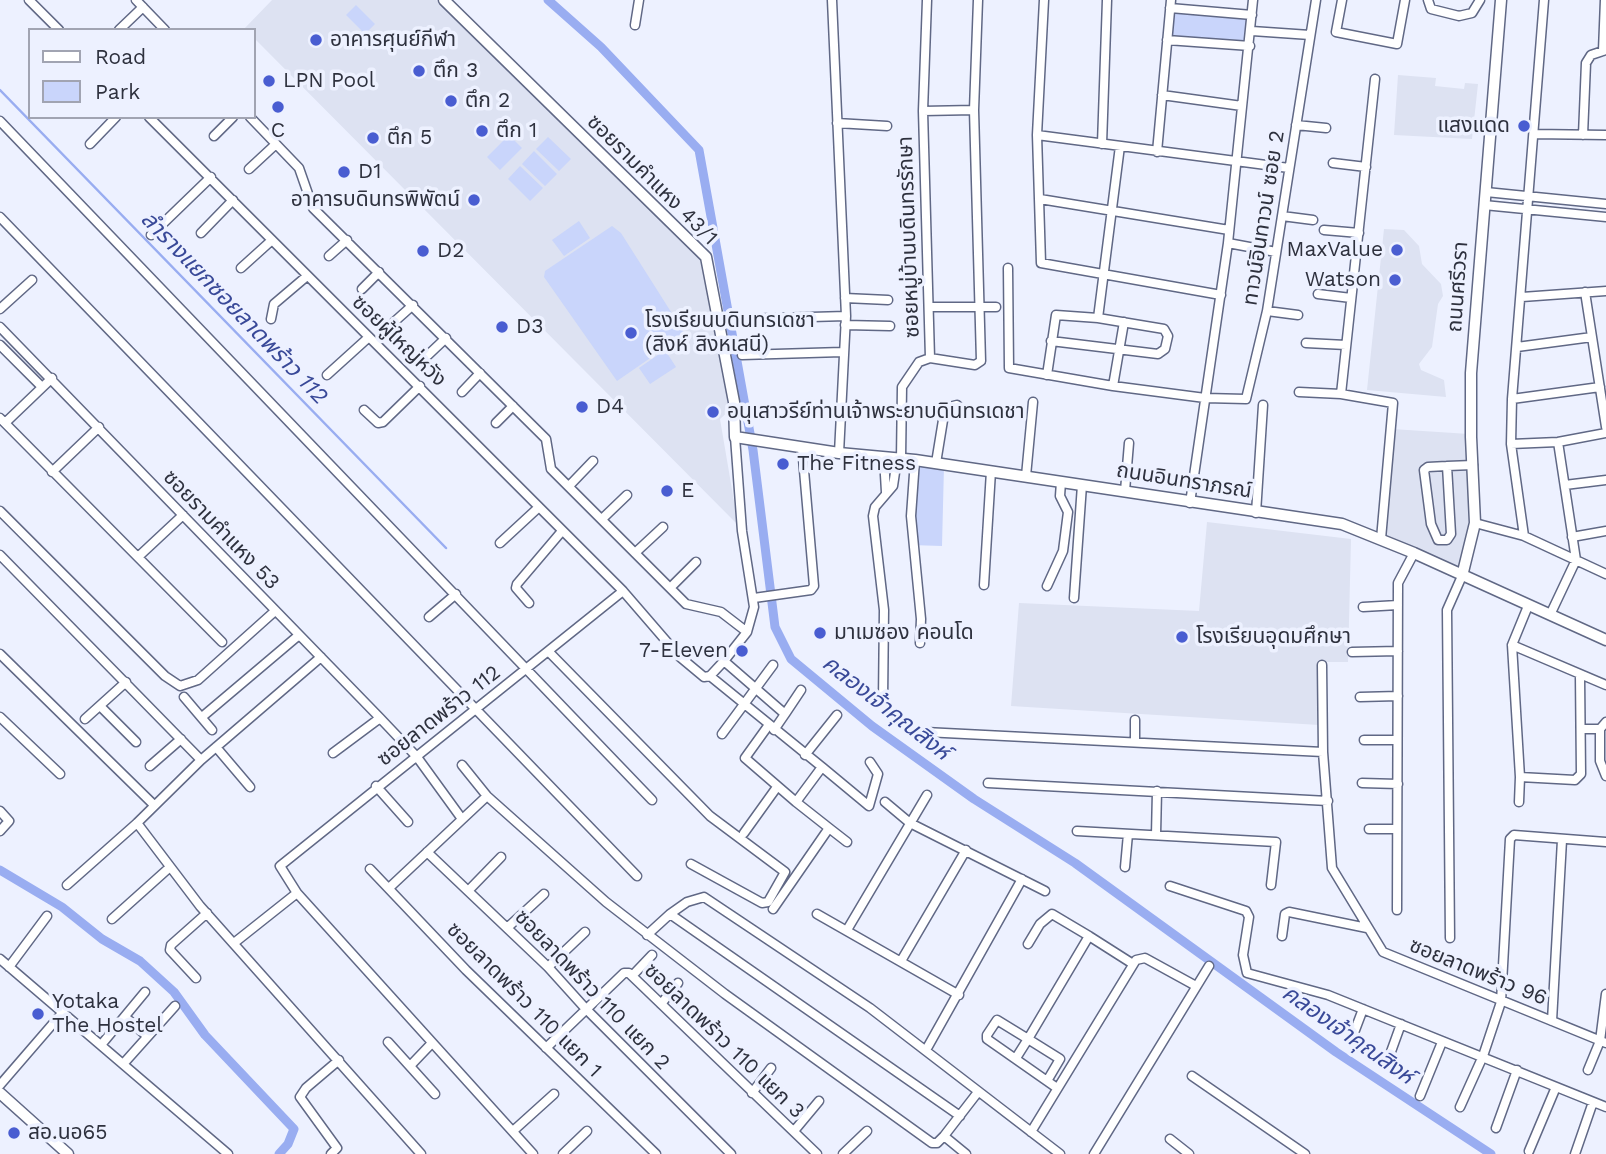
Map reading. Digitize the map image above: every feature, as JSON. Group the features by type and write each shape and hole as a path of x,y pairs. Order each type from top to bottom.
{"street":[{"path":"29,0 58,28"},
{"path":"136,0 163,28"},
{"name":"ซอยรามคำแหง 43/1","path":"444,0 706,257 740,437"},
{"path":"635,24 639,0"},
{"path":"832,0 845,298 839,453"},
{"name":"ซอยหมู่บ้านบดินทรรักษา","path":"883,701 884,610 873,516 886,492 893,486 899,459 902,387 919,362 930,358 923,111 927,0"},
{"path":"930,358 979,364 974,110 978,0"},
{"path":"1044,0 1037,135 1041,262 1221,295"},
{"path":"1102,144 1107,0"},
{"path":"1190,503 1228,243 1252,31 1253,0"},
{"name":"ทาวน์อินทาวน์ ซอย 2","path":"1205,398 1243,401 1248,397 1267,311 1316,0"},
{"path":"1342,0 1336,32 1397,44 1405,0"},
{"path":"1428,0 1431,9 1459,16 1472,13 1479,0"},
{"name":"ถนนศรีวรา","path":"1462,576 1475,523 1471,373 1501,0"},
{"path":"1524,536 1511,444 1512,400 1544,0"},
{"path":"1583,135 1586,63 1591,55 1605,50 1605,0"},
{"path":"1157,152 1170,4 1252,15"},
{"path":"121,28 143,7"},
{"path":"1252,31 1310,35"},
{"path":"1167,40 1250,46"},
{"path":"1341,394 1375,79"},
{"path":"1162,95 1242,106"},
{"path":"923,111 974,110"},
{"path":"90,144 114,119"},
{"name":"ซอยผู้ใหญ่หวัง","path":"151,119 623,591"},
{"path":"214,136 231,119"},
{"path":"252,119 299,168 313,208 546,439 551,469 686,604 721,612 747,632"},
{"path":"0,121 456,594 525,671 652,800"},
{"path":"837,123 887,125"},
{"path":"1296,125 1326,128"},
{"path":"1534,134 1606,135"},
{"path":"1037,135 1289,168"},
{"path":"249,169 276,144"},
{"path":"1098,318 1120,146"},
{"path":"1333,163 1366,167"},
{"path":"151,235 211,177"},
{"path":"1486,192 1606,204"},
{"path":"1040,199 1229,230"},
{"path":"201,233 233,200"},
{"path":"1484,205 1606,218"},
{"path":"1282,216 1313,220"},
{"path":"0,217 638,876"},
{"path":"1324,230 1359,233"},
{"path":"241,268 272,240"},
{"path":"329,256 347,240"},
{"path":"1228,243 1276,252"},
{"path":"1008,268 1007,365 1013,370 1205,398"},
{"path":"362,289 379,272"},
{"path":"271,319 274,304 307,276"},
{"path":"0,309 32,280"},
{"path":"1522,297 1606,290"},
{"path":"1585,292 1606,427"},
{"path":"1318,294 1351,298"},
{"path":"845,298 888,300"},
{"path":"394,322 413,305"},
{"path":"929,307 996,307"},
{"path":"1267,311 1298,315"},
{"path":"1047,376 1051,341 1058,314 1164,329 1168,335 1165,349 1158,354 1051,341"},
{"path":"741,320 845,320 890,326"},
{"path":"1113,386 1125,322"},
{"name":"ซอยรามคำแหง 53","path":"0,327 99,426 417,757 462,819"},
{"path":"327,375 369,337"},
{"path":"1517,347 1592,337"},
{"path":"428,355 446,338"},
{"path":"1306,343 1346,345"},
{"path":"0,345 42,387"},
{"path":"743,355 842,352"},
{"path":"462,392 480,373"},
{"path":"52,378 3,420 222,642"},
{"path":"364,410 372,419 383,422 420,386"},
{"path":"1512,400 1600,387"},
{"path":"1299,392 1341,394 1391,401 1394,405 1381,538"},
{"path":"1026,477 1033,402"},
{"path":"936,463 944,414 949,407 957,405 964,414"},
{"path":"1256,513 1263,405"},
{"path":"496,423 513,406"},
{"path":"52,472 99,426"},
{"path":"1511,444 1558,442 1606,433"},
{"path":"710,676 747,632 754,598 742,531 740,437"},
{"name":"ถนนอินทราภรณ์","path":"740,437 839,453 936,463 1342,524 1381,538 1606,640"},
{"path":"1550,615 1576,560 1558,442"},
{"path":"1125,491 1129,443"},
{"path":"754,598 811,590 814,586 802,447"},
{"path":"884,457 886,492"},
{"path":"915,460 911,516 921,619 919,643"},
{"path":"569,486 593,461"},
{"path":"1447,466 1451,534 1447,540 1438,540 1431,524 1424,470 1428,467 1447,466 1473,466"},
{"path":"984,585 991,471"},
{"path":"1565,485 1606,480"},
{"path":"1047,586 1063,551 1068,512 1060,496 1061,482"},
{"path":"1074,598 1082,485"},
{"path":"602,519 627,495"},
{"path":"500,543 539,506"},
{"path":"0,511 165,676 180,686 198,680 275,611"},
{"path":"138,557 183,515"},
{"path":"1475,523 1524,536 1606,575"},
{"path":"635,553 663,527"},
{"path":"528,603 516,588 517,584 562,531"},
{"path":"1572,537 1606,531"},
{"path":"1397,910 1398,583 1414,553"},
{"path":"0,555 201,761"},
{"path":"670,588 696,562"},
{"path":"1450,938 1447,610 1462,576"},
{"path":"623,591 698,676 710,676 742,705 869,806 878,774 870,762"},
{"name":"ซอยลาดพร้าว 112","path":"533,1154 297,893 282,872 282,862 623,591"},
{"path":"429,617 456,594"},
{"path":"1363,607 1398,605"},
{"path":"1519,802 1520,777 1512,645 1528,606"},
{"path":"202,716 299,635"},
{"path":"1512,645 1606,685"},
{"path":"1352,652 1398,651"},
{"path":"549,652 710,816 785,872 768,902 762,903 691,864"},
{"path":"0,654 154,805"},
{"path":"67,885 137,824 216,747 321,657"},
{"path":"724,661 785,713"},
{"path":"722,734 773,665"},
{"name":"ซอยลาดพร้าว 96","path":"1322,665 1324,752 1332,868 1383,951 1603,1042"},
{"path":"1520,777 1579,778 1580,676"},
{"path":"85,719 126,682"},
{"path":"801,690 785,713 745,758 847,842"},
{"path":"184,696 212,730"},
{"path":"1360,697 1398,696"},
{"path":"100,706 136,742"},
{"path":"805,755 837,715"},
{"path":"0,716 60,774"},
{"path":"333,753 380,718"},
{"path":"1135,742 1136,720"},
{"path":"1581,729 1603,725"},
{"path":"1603,725 1606,737"},
{"path":"1603,725 1601,761 1606,776"},
{"path":"925,732 1324,752"},
{"path":"150,766 181,739"},
{"path":"1364,740 1396,740"},
{"path":"216,747 250,787"},
{"path":"461,765 487,796 542,848 647,935 932,1143 944,1136 978,1092"},
{"path":"796,802 822,768"},
{"path":"988,783 1328,801"},
{"path":"1362,783 1398,784"},
{"path":"376,786 408,822"},
{"path":"744,833 777,787"},
{"path":"1156,835 1157,791"},
{"path":"847,930 927,795"},
{"path":"389,888 487,796"},
{"path":"885,802 910,822 1045,891"},
{"path":"0,811 9,821 0,831"},
{"path":"137,824 207,914 421,1154"},
{"path":"773,909 829,828"},
{"path":"1369,830 1397,830"},
{"path":"1077,831 1276,842 1271,884"},
{"path":"1125,867 1128,834"},
{"path":"1460,1107 1483,1056 1501,1002 1510,839 1514,835 1606,842"},
{"path":"1552,1021 1562,840"},
{"path":"901,961 966,850"},
{"name":"ซอยลาดพร้าว 110 แยก 2","path":"427,852 548,967 585,1009 731,1154"},
{"path":"468,891 501,857"},
{"path":"112,919 170,867"},
{"name":"ซอยลาดพร้าว 110 แยก 1","path":"370,869 546,1048 656,1154"},
{"path":"926,1050 1022,879"},
{"path":"1170,886 1245,911 1249,917 1243,955 1247,973 1328,995 1606,1107"},
{"path":"234,943 297,893"},
{"path":"507,928 544,894"},
{"path":"647,935 687,902 704,897 826,977 926,1050 1060,1154"},
{"path":"1283,936 1285,914 1289,912 1367,928"},
{"path":"196,978 170,950 207,914"},
{"path":"670,914 960,1116"},
{"path":"817,914 959,995"},
{"path":"1028,944 1040,924 1052,914 1133,964"},
{"path":"9,967 47,916"},
{"path":"548,967 585,932"},
{"path":"1016,1058 1089,936"},
{"path":"632,976 652,955"},
{"path":"1031,1132 1133,964 1145,958 1196,986"},
{"path":"0,959 228,1154"},
{"path":"1094,1154 1209,966"},
{"name":"ซอยลาดพร้าว 110 แยก 3","path":"546,1048 624,973 632,976 817,1154"},
{"path":"661,1004 678,983"},
{"path":"101,1045 145,992"},
{"path":"1588,1070 1603,1042 1606,994"},
{"path":"124,1063 175,1006"},
{"path":"1352,1038 1363,1009"},
{"path":"0,1085 63,1012"},
{"path":"125,1017 147,1035"},
{"path":"1047,1081 1061,1060 997,1020 987,1039 1016,1058 1047,1081 1057,1088"},
{"path":"1388,1060 1401,1024"},
{"path":"388,1041 435,1094"},
{"path":"1420,1096 1442,1042"},
{"path":"410,1066 431,1044"},
{"path":"337,1152 300,1097 306,1088 339,1060"},
{"path":"752,1093 771,1068"},
{"path":"1496,1128 1517,1070"},
{"path":"1192,1076 1305,1154"},
{"path":"1529,1151 1556,1087"},
{"path":"0,1093 68,1154"},
{"path":"513,1131 554,1094"},
{"path":"794,1131 818,1101"},
{"path":"1575,1154 1593,1102"},
{"path":"563,1154 587,1131"},
{"path":"843,1154 867,1131"},
{"path":"944,1136 967,1154"},
{"path":"1170,1139 1189,1154"}],"shaded area":[{"name":"โรงเรียนบดินทรเดชา (สิงห์ สิงหเสนี)","path":"272,0 436,0 700,258 731,409 720,419 738,525 256,40 256,28 245,28"},
{"path":"1398,75 1436,78 1435,86 1464,89 1465,83 1478,84 1472,139 1394,135"},
{"path":"1384,229 1404,230 1419,246 1422,264 1441,284 1443,296 1438,304 1432,347 1419,364 1421,370 1444,380 1446,397 1367,390"},
{"path":"1392,429 1469,434 1478,532 1463,577 1386,540"},
{"name":"โรงเรียนอุดมศึกษา","path":"1207,522 1351,539 1348,662 1320,662 1319,725 1011,706 1019,603 1199,611"}],"green space":[{"path":"356,5 375,24 365,34 346,15"},
{"path":"1171,11 1252,19 1249,43 1169,37"},
{"path":"509,135 522,148 500,170 487,157"},
{"path":"548,137 571,159 559,171 536,149"},
{"path":"534,151 557,174 545,186 522,164"},
{"path":"520,166 543,188 530,201 508,179"},
{"path":"579,221 590,238 564,256 552,240"},
{"path":"612,226 621,233 685,334 617,381 544,277 545,271"},
{"path":"665,350 676,367 650,384 639,368"},
{"path":"915,460 944,466 942,546 911,545"}],"waterway":[{"name":"คลองเจ้าคุณสิงห์","path":"548,0 601,47 699,150 753,450 775,627 791,659 872,726 974,799 1075,863 1336,1052 1491,1154"},
{"name":"ลำรางแยกซอยลาดพร้าว 112","path":"0,90 28,119"},
{"name":"ลำรางแยกซอยลาดพร้าว 112","path":"28,119 446,548"},
{"path":"0,870 62,907 102,939 140,961 174,992 205,1035 294,1129 288,1144 279,1154"}],"place":[{"name":"อาคารศุนย์กีฬา","path":"316,40"},
{"name":"ตึก 3","path":"419,71"},
{"name":"LPN Pool","path":"269,81"},
{"name":"ตึก 2","path":"451,101"},
{"name":"C","path":"278,107"},
{"name":"แสงแดด","path":"1524,126"},
{"name":"ตึก 1","path":"482,131"},
{"name":"ตึก 5","path":"373,138"},
{"name":"D1","path":"344,172"},
{"name":"อาคารบดินทรพิพัตน์","path":"474,200"},
{"name":"MaxValue","path":"1397,250"},
{"name":"D2","path":"423,251"},
{"name":"Watson","path":"1395,280"},
{"name":"D3","path":"502,327"},
{"name":"โรงเรียนบดินทรเดชา (สิงห์ สิงหเสนี)","path":"631,333"},
{"name":"D4","path":"582,407"},
{"name":"อนุเสาวรีย์ท่านเจ้าพระยาบดินทรเดชา","path":"713,412"},
{"name":"The Fitness","path":"783,464"},
{"name":"E","path":"667,491"},
{"name":"มาเมซอง คอนโด","path":"820,633"},
{"name":"โรงเรียนอุดมศึกษา","path":"1182,637"},
{"name":"7-Eleven","path":"742,651"},
{"name":"Yotaka The Hostel","path":"38,1014"},
{"name":"สอ.นอ65","path":"14,1133"}]}
